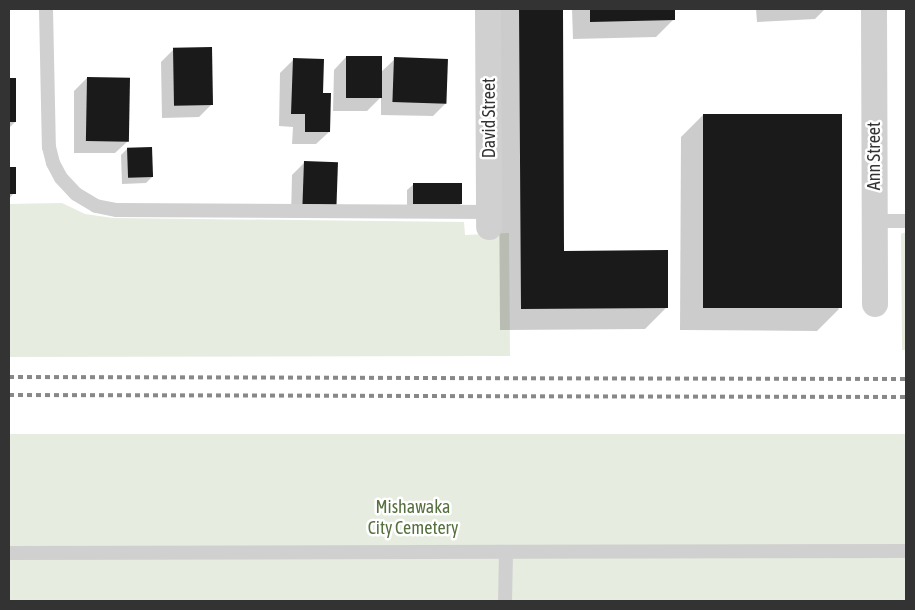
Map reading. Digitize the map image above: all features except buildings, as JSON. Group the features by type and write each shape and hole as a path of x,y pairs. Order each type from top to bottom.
{"street":[{"name":"David Street","path":"488,9 489,220"},
{"name":"Ann Street","path":"874,9 875,304"}],"lane":[{"path":"46,9 49,147 53,163 71,189 96,206 117,210 489,220"},
{"path":"875,221 906,221"},
{"path":"9,553 906,550"},
{"path":"505,601 506,552"}],"green space":[{"path":"62,203 85,214 113,218 464,222 465,235 509,233 510,356 9,357 9,204"},
{"path":"906,232 906,350 902,350 901,234"},
{"name":"Mishawaka City Cemetery","path":"9,434 906,434 906,601 9,601"}],"railway":[{"path":"9,377 906,379"},
{"path":"9,395 906,397"}]}
